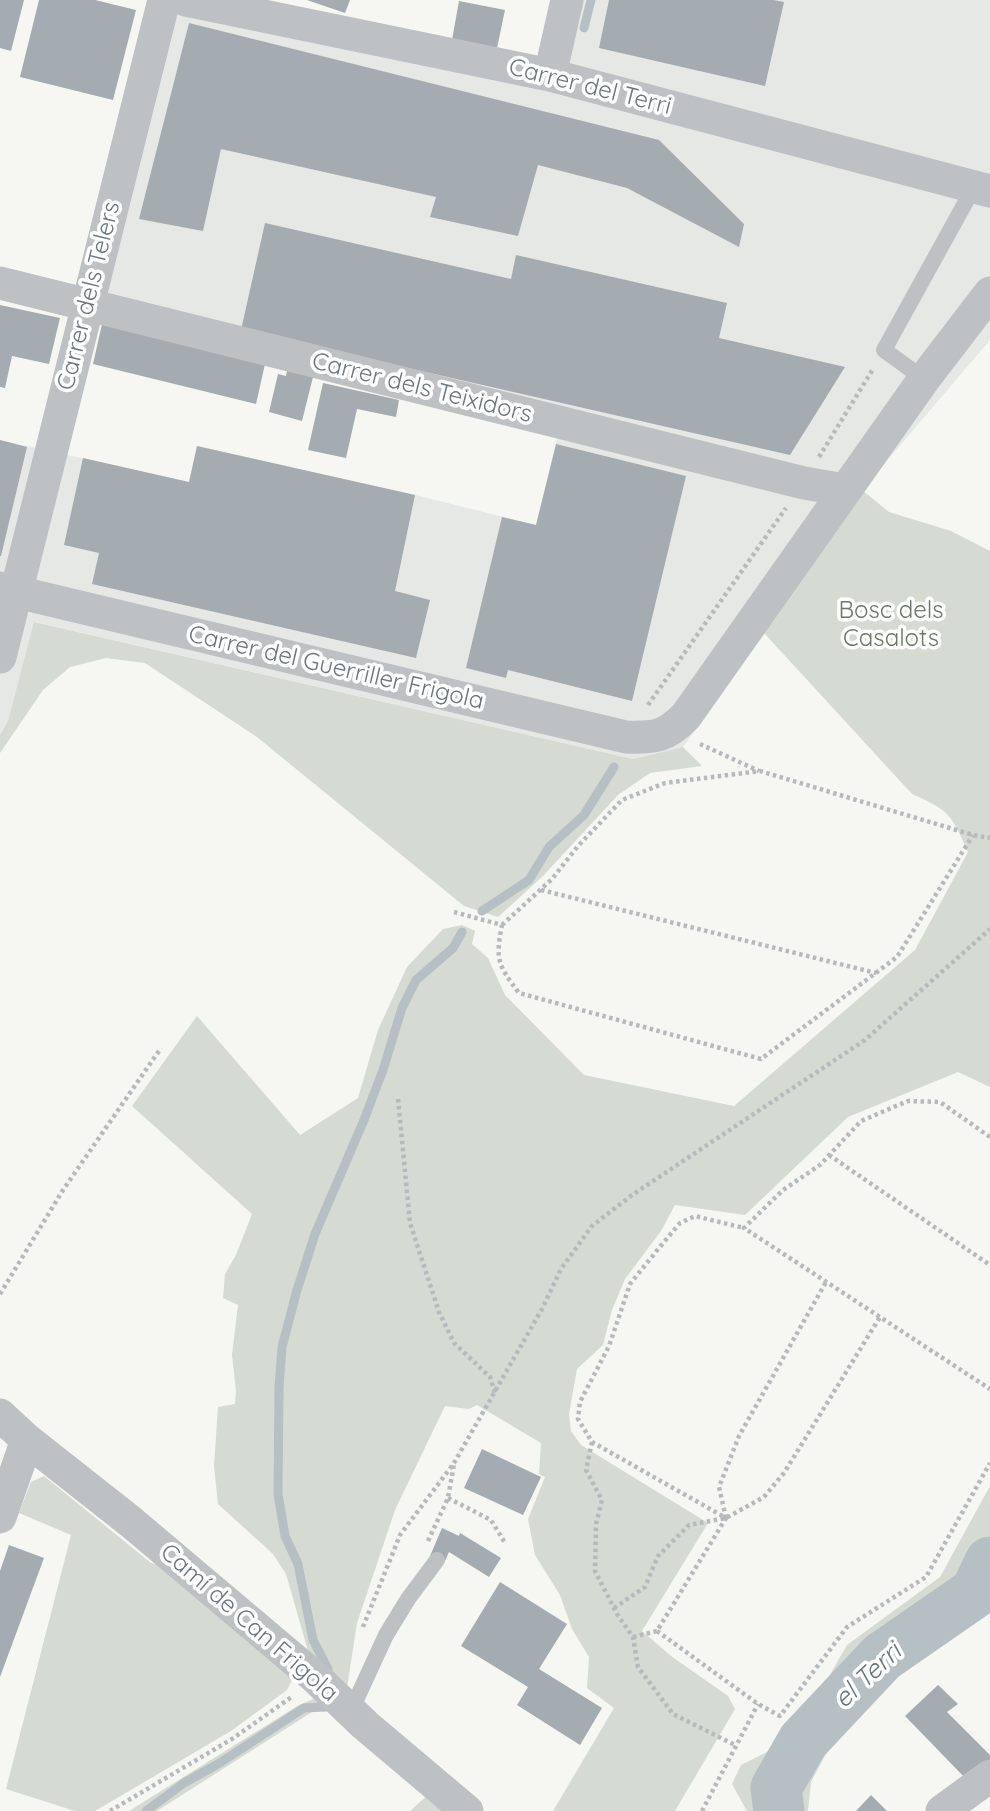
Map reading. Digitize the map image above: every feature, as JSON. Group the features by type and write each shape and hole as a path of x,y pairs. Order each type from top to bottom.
{"street":[{"name":"Carrer dels Telers","path":"0,657 8,590 87,303 164,0"},
{"name":"Carrer del Terri","path":"186,0 550,75 982,189"},
{"path":"550,75 567,0"},
{"name":"Carrer dels Teixidors","path":"0,283 804,483 845,490"},
{"path":"845,490 990,292"},
{"name":"Carrer del Guerriller Frigola","path":"8,590 626,737 647,737 672,731 694,705 845,490"},
{"name":"Camí de Can Frigola","path":"0,1415 317,1679 467,1811"},
{"path":"0,1517 27,1440"},
{"path":"942,1811 990,1776"}],"lane":[{"path":"924,379 884,350 982,189"},
{"path":"351,1711 386,1635 437,1560"}],"path":[{"path":"626,737 804,483 884,350"},
{"path":"708,747 760,771 972,835 990,838"},
{"path":"760,771 665,783 622,800 540,890 502,925 497,951 502,970 519,993 761,1059 897,957 972,835"},
{"path":"540,890 876,973"},
{"path":"454,912 502,925"},
{"path":"359,1638 400,1535 454,1463 542,1309 561,1269 592,1226 632,1195 865,1040 990,929"},
{"path":"0,1294 64,1189 161,1048"},
{"path":"398,1099 410,1223 439,1312 454,1343 490,1377 495,1394"},
{"path":"744,1228 783,1190 820,1165 861,1121 908,1101 940,1102 990,1137"},
{"path":"829,1155 990,1265"},
{"path":"726,1518 592,1442 578,1419 580,1402 609,1346 630,1284 680,1223 695,1216 744,1228 990,1389"},
{"path":"633,1637 657,1631 726,1518 719,1487 739,1436 826,1282"},
{"path":"614,1608 645,1587 658,1556 689,1525 726,1518 764,1497 785,1473 880,1317"},
{"path":"592,1442 586,1470 602,1500 596,1524 595,1571 633,1637 638,1667 673,1714 735,1745"},
{"path":"657,1631 758,1704 780,1716 847,1627 926,1577 990,1462"},
{"path":"448,1498 491,1520 505,1543"},
{"path":"110,1811 232,1739 317,1679"},
{"path":"702,1811 758,1704"}],"shaded area":[{"path":"164,0 549,75 567,0 990,0 990,340 862,490 683,747 633,759 35,622 8,721 0,735 0,440 189,482 197,446 536,525 556,444 560,423 87,303"}],"green space":[{"name":"Bosc dels Casalots","path":"862,490 889,512 951,531 990,551 990,1087 958,1072 848,1117 745,1215 675,1205 661,1231 625,1279 612,1310 603,1345 577,1369 569,1414 571,1431 581,1445 708,1523 642,1631 671,1656 728,1696 735,1709 675,1811 553,1811 614,1708 587,1688 589,1657 572,1629 560,1595 535,1555 528,1519 545,1477 539,1474 541,1443 477,1405 469,1409 445,1406 395,1510 357,1623 347,1688 310,1658 286,1574 273,1554 218,1504 214,1466 218,1407 235,1404 236,1391 232,1355 238,1305 223,1298 225,1274 236,1255 252,1214 132,1106 197,1016 300,1135 358,1098 378,1030 407,967 443,929 462,925 475,931 472,944 488,958 505,995 584,1075 734,1106 915,950 968,852 948,815 912,794 764,633"},
{"path":"34,622 633,759 683,747 702,766 650,773 618,795 543,876 498,917 464,906 257,737 145,663 106,658 70,667 43,690 0,753 0,735 8,721"},
{"path":"44,1476 151,1563 168,1567 290,1673 292,1680 287,1690 231,1731 95,1811 75,1811 6,1789 71,1535 19,1513 31,1482"},
{"path":"990,1486 990,1601 923,1648 835,1737 811,1782 808,1811 747,1811 732,1784 741,1765 769,1751 828,1678 847,1645 940,1577"},
{"path":"316,1698 330,1709 312,1712 157,1811 129,1811 299,1705"},
{"path":"429,1794 448,1811 410,1811"}],"building":[{"path":"0,0 24,0 11,51 0,48"},
{"path":"39,0 95,0 136,10 113,100 20,77"},
{"path":"307,0 350,0 345,13"},
{"path":"609,0 784,2 765,86 599,48"},
{"path":"459,1 505,10 497,48 452,40"},
{"path":"189,23 659,140 744,224 739,247 627,188 538,165 518,236 430,217 436,197 221,149 203,231 139,219"},
{"path":"265,223 511,279 516,255 727,303 719,338 845,367 790,455 241,330"},
{"path":"0,305 60,318 49,364 12,356 5,388 0,387"},
{"path":"102,324 265,364 256,404 93,364"},
{"path":"287,371 313,377 302,421 269,412 278,374 286,376"},
{"path":"323,383 399,400 396,417 357,409 346,458 308,450"},
{"path":"0,440 27,447 1,556 0,556"},
{"path":"556,444 686,476 632,701 508,670 506,678 466,668 502,517 536,525"},
{"path":"197,446 415,495 395,591 430,600 416,658 92,584 99,553 64,545 83,458 189,482"},
{"path":"482,1449 541,1477 523,1515 464,1488"},
{"path":"442,1528 459,1536 460,1533 501,1558 489,1577 449,1552 444,1563 430,1556"},
{"path":"9,1545 44,1558 0,1677 0,1571"},
{"path":"500,1582 567,1624 539,1669 602,1708 580,1745 517,1705 528,1687 461,1646"},
{"path":"938,1685 958,1704 947,1712 990,1755 990,1764 968,1781 905,1716"},
{"path":"871,1795 887,1811 856,1811"}],"waterway":[{"path":"584,28 591,0"},
{"path":"482,911 529,880 549,847 584,815 614,767"},
{"path":"328,1669 313,1640 298,1564 285,1536 278,1494 282,1347 315,1234 364,1120 402,1008 416,980 453,948 462,932"},
{"name":"el Terri","path":"779,1811 776,1788 803,1741 882,1657 976,1592 990,1562"},
{"path":"146,1811 184,1783 304,1708 326,1707"}]}
